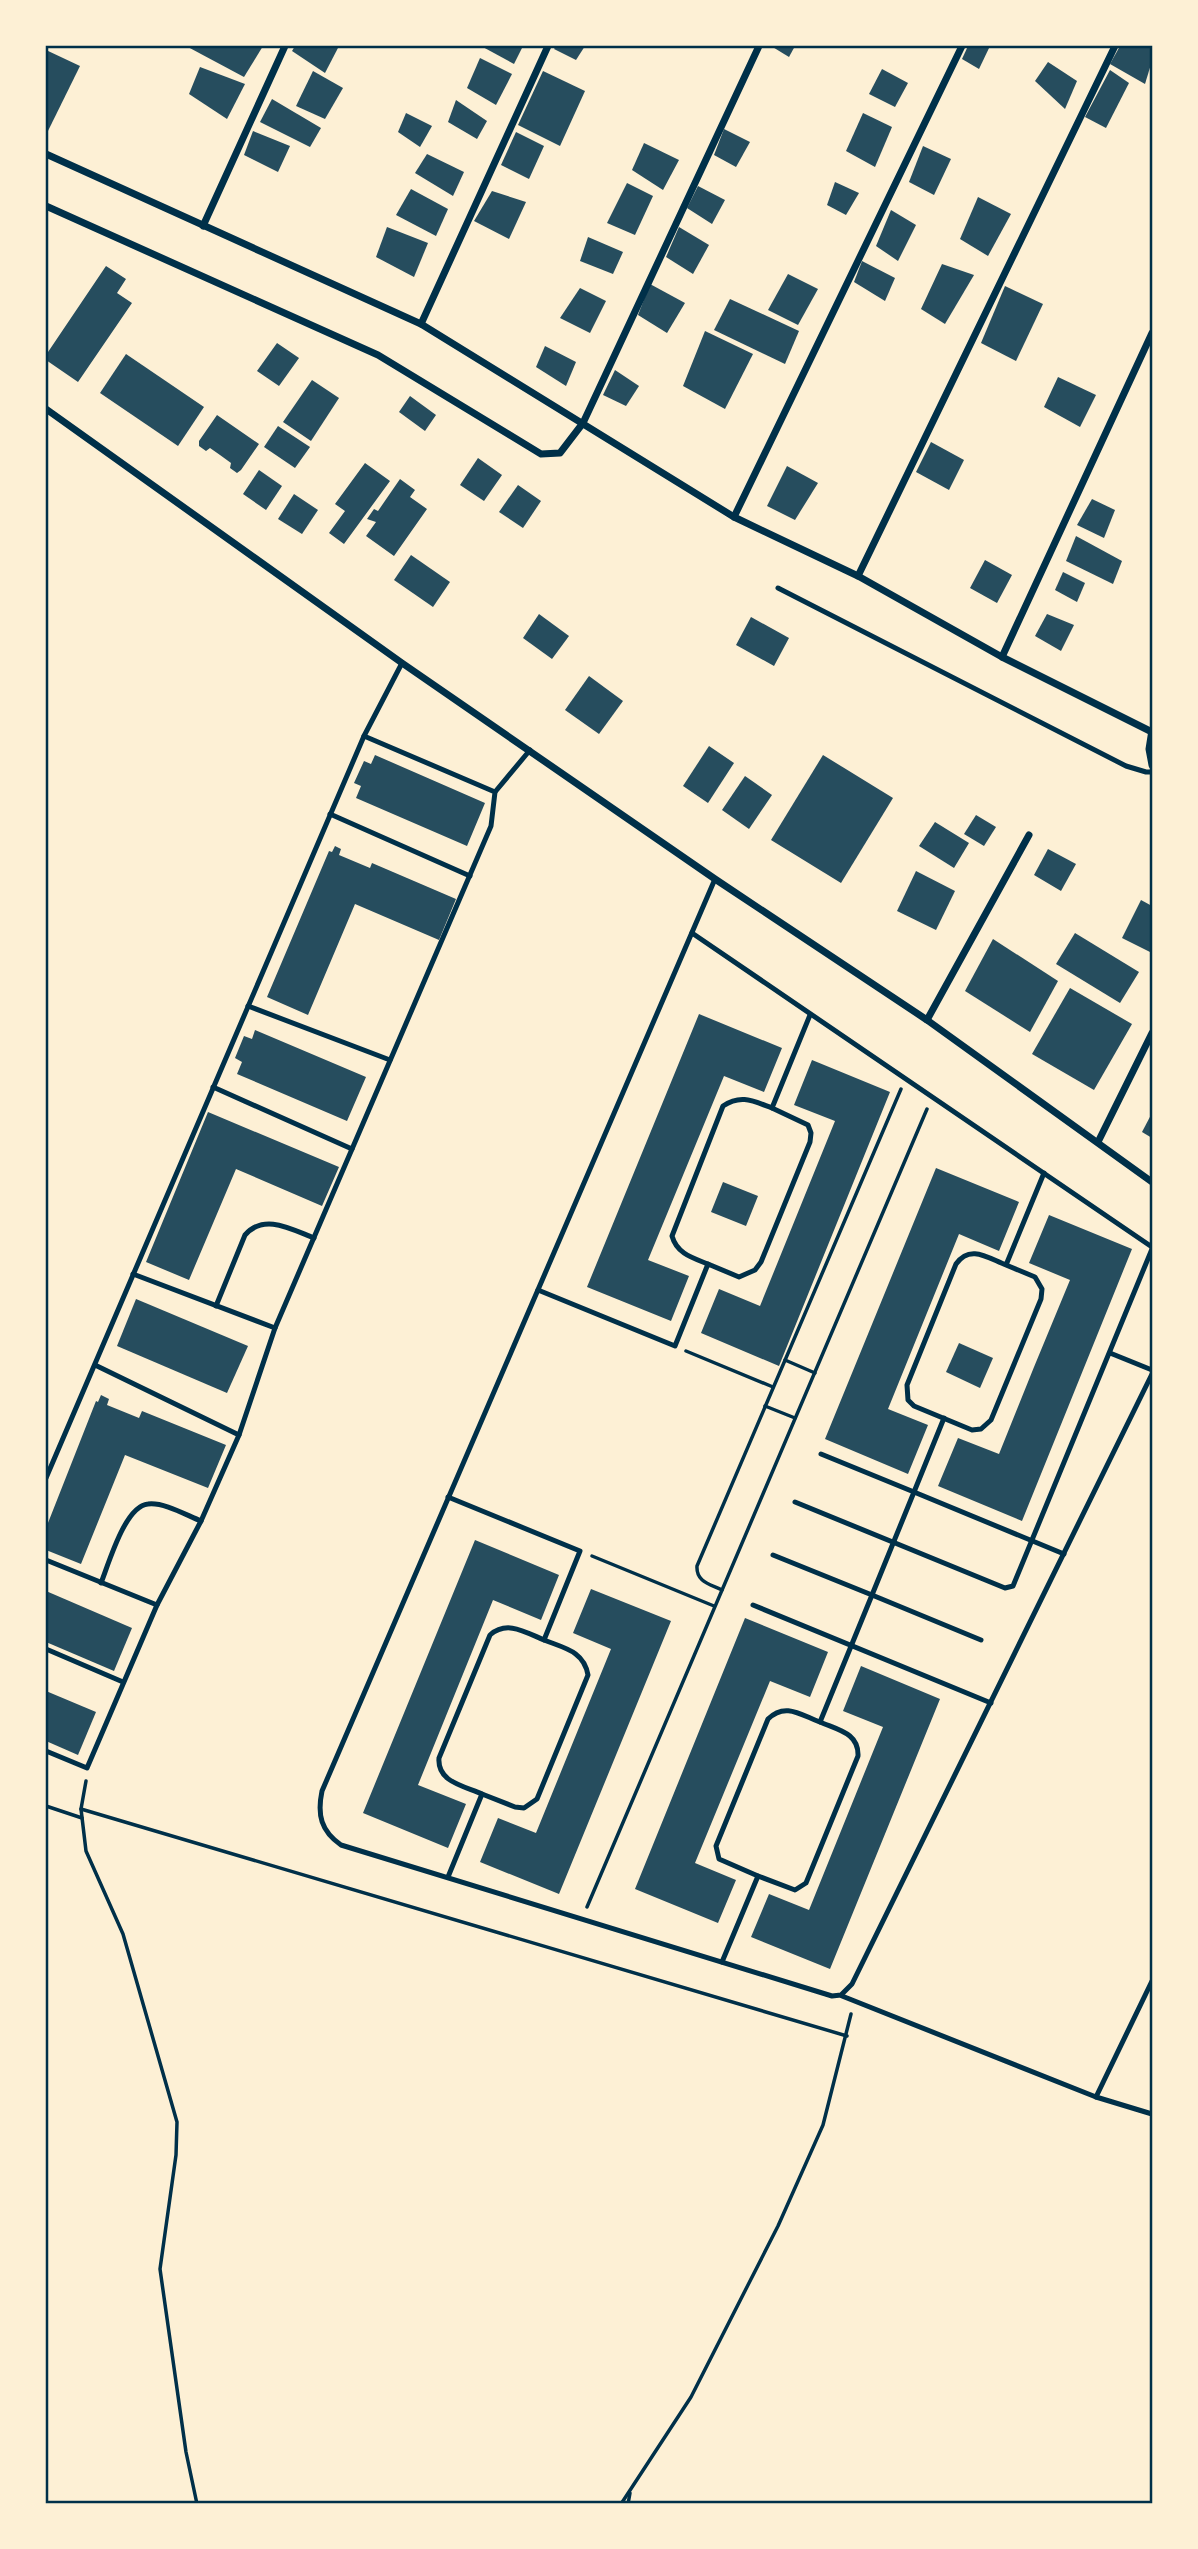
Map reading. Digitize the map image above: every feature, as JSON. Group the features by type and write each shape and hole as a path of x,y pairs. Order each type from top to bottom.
{"street":[{"path":"203,226 285,46"},
{"path":"421,324 548,46"},
{"path":"46,206 378,355 541,454 560,453 583,423 759,46"},
{"path":"734,517 962,46"},
{"path":"858,576 1115,46"},
{"path":"46,154 421,324 734,517 858,576 1002,657 1152,731 1149,749 1153,765"},
{"path":"1002,657 1153,333"},
{"path":"46,409 402,663 715,880 927,1020 1153,1182"},
{"path":"927,1020 1030,835"},
{"path":"1098,1142 1153,1033"}],"lane":[{"path":"778,589 1126,766 1153,772"},
{"path":"46,1478 364,736 402,663"},
{"path":"364,736 495,792"},
{"path":"46,1751 86,1768 157,1605 201,1521 239,1435 275,1328 491,827 495,792 530,750"},
{"path":"330,814 470,876"},
{"path":"715,880 322,1791 318,1807 321,1822 326,1832 341,1845 832,1996 842,1996 1097,2097 1153,2114"},
{"path":"692,933 1153,1248 1016,1583 1005,1588 795,1502"},
{"path":"248,1006 390,1060"},
{"path":"772,1108 810,1014"},
{"path":"213,1087 352,1149"},
{"path":"739,1098 772,1108 808,1125 810,1142 761,1262 755,1270 739,1277 686,1255 674,1245 672,1236 723,1106 739,1098"},
{"path":"1006,1265 1044,1173"},
{"path":"216,1306 245,1235 251,1227 262,1223 275,1223 314,1238"},
{"path":"969,1252 976,1253 1006,1265 1035,1277 1042,1289 991,1420 981,1429 972,1430 914,1406 906,1393 906,1385 956,1264 962,1256 969,1252"},
{"path":"538,1290 675,1346 708,1264"},
{"path":"133,1274 275,1328"},
{"path":"842,1996 852,1984 1153,1372 1110,1353"},
{"path":"94,1365 239,1435"},
{"path":"820,1722 944,1418"},
{"path":"821,1454 1064,1554"},
{"path":"449,1497 580,1551 544,1640"},
{"path":"101,1583 128,1518 135,1508 146,1503 158,1504 201,1521"},
{"path":"774,1555 981,1640"},
{"path":"46,1560 157,1605"},
{"path":"753,1605 991,1703"},
{"path":"504,1626 544,1640 578,1654 586,1665 588,1675 537,1799 524,1808 515,1807 450,1781 441,1774 439,1758 490,1635 504,1626"},
{"path":"46,1649 123,1682"},
{"path":"788,1709 849,1734 858,1747 858,1756 806,1883 795,1890 758,1876 719,1859 716,1846 768,1719 774,1712 788,1709"},
{"path":"447,1877 482,1794"},
{"path":"722,1962 758,1876"},
{"path":"1097,2097 1153,1981"}],"path":[{"path":"722,1590 702,1581 698,1576 697,1566 905,1079"},
{"path":"582,1919 932,1098"},
{"path":"675,1346 774,1387"},
{"path":"785,1360 815,1373"},
{"path":"765,1406 795,1418"},
{"path":"580,1551 715,1606"},
{"path":"86,1768 81,1809 86,1851 123,1934 177,2122 176,2155 160,2269 186,2452 197,2504"},
{"path":"46,1806 82,1818"},
{"path":"81,1809 847,2036"},
{"path":"621,2504 691,2397 778,2226 823,2125 852,2010 842,1996"},
{"path":"628,2504 630,2491"}],"building":[{"path":"186,46 263,46 244,77"},
{"path":"295,46 339,46 325,73 292,51"},
{"path":"481,46 523,46 514,64"},
{"path":"556,46 585,46 576,60 554,49"},
{"path":"771,46 795,46 789,57"},
{"path":"968,46 990,46 979,69 962,59"},
{"path":"1120,46 1152,47 1152,61 1145,84 1110,64"},
{"path":"46,50 80,66 46,135"},
{"path":"480,58 512,74 496,105 467,88"},
{"path":"1048,62 1077,81 1065,109 1035,81"},
{"path":"200,67 245,84 227,119 189,94"},
{"path":"882,69 908,83 895,107 869,94"},
{"path":"1110,70 1129,83 1106,128 1085,117"},
{"path":"313,71 343,88 325,119 296,106"},
{"path":"543,71 585,91 560,146 518,125"},
{"path":"272,99 321,128 310,147 260,122"},
{"path":"456,100 487,121 477,139 448,122"},
{"path":"406,113 432,126 420,147 398,132"},
{"path":"863,113 892,127 875,167 846,151"},
{"path":"724,129 750,142 736,167 714,155"},
{"path":"253,131 290,146 278,172 244,155"},
{"path":"516,132 544,146 529,179 501,165"},
{"path":"644,143 679,160 663,190 632,170"},
{"path":"923,146 951,159 934,195 909,182"},
{"path":"427,154 464,172 453,196 415,173"},
{"path":"835,182 859,193 846,215 827,205"},
{"path":"627,183 653,196 635,235 607,223"},
{"path":"698,186 725,200 712,224 687,208"},
{"path":"411,189 448,209 436,236 396,215"},
{"path":"492,191 526,202 509,239 474,221"},
{"path":"978,197 1011,214 988,256 960,239"},
{"path":"891,210 916,225 898,261 876,246"},
{"path":"387,227 428,243 414,277 376,257"},
{"path":"679,227 709,245 693,274 666,257"},
{"path":"588,237 623,252 613,274 580,261"},
{"path":"862,261 895,278 885,301 854,282"},
{"path":"942,264 974,275 945,324 921,309"},
{"path":"106,266 126,279 117,293 132,303 78,382 46,360 46,355"},
{"path":"788,274 818,289 798,325 768,310"},
{"path":"650,284 685,303 667,333 638,315"},
{"path":"1005,286 1043,304 1016,361 981,343"},
{"path":"580,288 606,301 590,333 560,318"},
{"path":"730,299 799,331 785,364 714,330"},
{"path":"705,331 753,354 725,409 683,386"},
{"path":"277,343 299,358 279,386 257,371"},
{"path":"545,346 576,362 566,386 536,367"},
{"path":"126,354 204,407 178,446 100,393"},
{"path":"615,370 639,386 626,406 603,395"},
{"path":"1058,377 1096,395 1080,427 1044,407"},
{"path":"312,380 339,398 311,441 283,422"},
{"path":"410,396 436,415 425,431 399,412"},
{"path":"217,415 259,444 237,473 230,468 231,463 220,455 210,448 206,451 199,446 199,441"},
{"path":"278,426 310,447 295,468 264,447"},
{"path":"931,442 964,460 949,490 916,472"},
{"path":"478,458 502,475 484,501 460,485"},
{"path":"365,463 390,481 344,544 329,533 345,511 335,504"},
{"path":"787,466 818,483 795,520 767,506"},
{"path":"259,470 282,486 266,510 243,494"},
{"path":"400,479 415,490 410,497 427,509 394,556 366,536 376,522 367,519 374,509 378,511"},
{"path":"518,485 541,501 523,528 499,512"},
{"path":"294,494 318,510 302,534 278,519"},
{"path":"1092,499 1115,510 1104,538 1077,525"},
{"path":"1076,536 1122,561 1113,584 1066,561"},
{"path":"411,555 450,582 433,607 394,580"},
{"path":"985,560 1012,575 997,603 970,588"},
{"path":"1063,572 1085,583 1077,602 1055,590"},
{"path":"539,614 569,636 552,659 523,638"},
{"path":"1047,614 1074,625 1061,651 1035,636"},
{"path":"751,617 789,638 774,666 736,645"},
{"path":"589,676 623,701 599,734 565,710"},
{"path":"709,746 734,763 708,803 683,786"},
{"path":"375,755 485,803 467,846 356,798 361,786 354,783 364,761 371,764"},
{"path":"823,755 893,798 841,883 771,840"},
{"path":"745,776 772,795 749,829 722,810"},
{"path":"976,815 996,827 984,846 964,834"},
{"path":"935,822 969,843 954,868 919,846"},
{"path":"335,846 341,849 339,855 370,868 372,863 456,899 439,940 355,904 308,1015 267,997 329,851 332,852"},
{"path":"1048,849 1076,864 1061,891 1034,875"},
{"path":"916,871 955,891 936,930 897,911"},
{"path":"1141,900 1152,906 1152,953 1122,938"},
{"path":"1075,933 1139,972 1120,1003 1056,964"},
{"path":"993,939 1058,981 1030,1032 965,991"},
{"path":"1070,988 1132,1024 1094,1090 1032,1054"},
{"path":"699,1014 782,1048 764,1092 724,1076 648,1260 689,1276 671,1321 587,1287"},
{"path":"255,1030 366,1077 347,1121 237,1074 242,1062 235,1058 244,1036 252,1039"},
{"path":"812,1060 890,1092 779,1366 701,1333 719,1289 760,1306 835,1121 794,1105"},
{"path":"208,1112 339,1167 322,1206 236,1169 189,1280 146,1262"},
{"path":"1152,1113 1152,1138 1142,1132"},
{"path":"936,1168 1019,1202 999,1251 959,1234 888,1409 928,1425 908,1474 825,1439"},
{"path":"723,1182 758,1196 746,1226 711,1212"},
{"path":"1049,1215 1132,1249 1022,1521 938,1486 958,1438 999,1454 1070,1280 1029,1263"},
{"path":"136,1299 248,1346 227,1393 117,1346"},
{"path":"959,1343 993,1358 980,1388 946,1372"},
{"path":"101,1395 109,1399 107,1405 139,1418 142,1411 226,1445 208,1488 125,1455 81,1564 46,1550 46,1528 96,1401 98,1402"},
{"path":"475,1540 559,1575 541,1620 493,1600 418,1785 466,1804 448,1848 363,1813"},
{"path":"591,1589 671,1621 559,1894 480,1862 498,1818 536,1833 611,1649 573,1633"},
{"path":"46,1591 132,1628 114,1671 46,1642"},
{"path":"745,1618 828,1652 810,1697 770,1681 695,1863 736,1880 718,1923 635,1889"},
{"path":"861,1666 940,1699 830,1969 751,1937 769,1894 809,1910 883,1727 843,1711"},
{"path":"46,1691 96,1712 78,1755 46,1741"}]}
